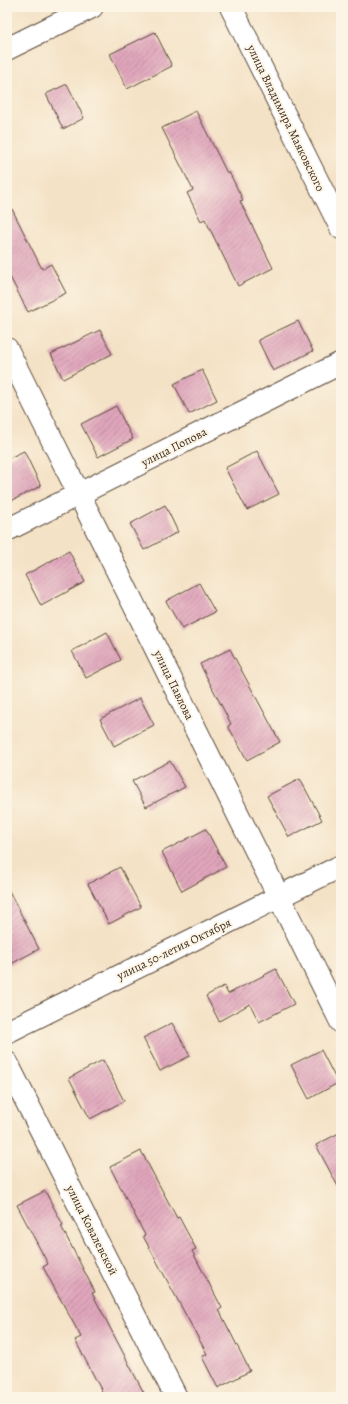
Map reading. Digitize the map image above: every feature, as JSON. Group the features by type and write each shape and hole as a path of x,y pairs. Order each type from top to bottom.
{"street":[{"path":"7,49 92,7"},
{"name":"улица Владимира Маяковского","path":"232,7 341,228"},
{"name":"улица Павлова","path":"7,349 341,1022"},
{"name":"улица Попова","path":"7,530 341,363"},
{"name":"улица 50-летия Октября","path":"7,1032 341,866"},
{"name":"улица Ковалевской","path":"7,1063 176,1397"}],"building":[{"path":"155,32 172,66 127,89 110,54"},
{"path":"67,84 84,118 63,129 46,94"},
{"path":"196,111 227,173 229,172 243,200 240,201 273,268 238,286 205,219 201,221 187,193 193,190 162,128"},
{"path":"7,199 42,269 51,264 66,293 28,312 7,271"},
{"path":"298,321 313,351 273,371 258,340"},
{"path":"100,330 112,354 63,379 51,354"},
{"path":"202,370 217,400 189,414 174,384"},
{"path":"116,406 133,439 98,457 81,424"},
{"path":"24,451 41,486 7,503 7,459"},
{"path":"257,451 279,494 247,510 225,468"},
{"path":"165,505 178,532 144,550 130,524"},
{"path":"69,551 85,582 41,606 25,575"},
{"path":"199,583 215,612 182,629 166,601"},
{"path":"107,632 121,660 86,678 72,651"},
{"path":"230,649 280,742 247,760 228,726 231,724 200,664"},
{"path":"140,698 154,725 114,746 100,719"},
{"path":"170,761 185,787 146,807 132,781"},
{"path":"300,779 322,820 289,837 267,796"},
{"path":"206,829 226,867 182,891 162,852"},
{"path":"120,867 141,907 109,924 88,884"},
{"path":"7,887 39,949 7,966"},
{"path":"276,969 294,1004 259,1022 250,1004 219,1021 206,996 224,986 228,994"},
{"path":"172,1023 190,1056 160,1071 143,1038"},
{"path":"321,1050 338,1083 309,1099 291,1065"},
{"path":"103,1060 124,1101 90,1119 69,1078"},
{"path":"341,1132 341,1192 316,1145"},
{"path":"141,1151 177,1218 179,1217 196,1249 192,1251 222,1308 219,1310 250,1371 218,1388 202,1357 207,1354 143,1236 145,1235 110,1167"},
{"path":"45,1191 95,1292 92,1293 146,1397 105,1397 75,1340 81,1337 43,1267 48,1264 17,1205"}]}
